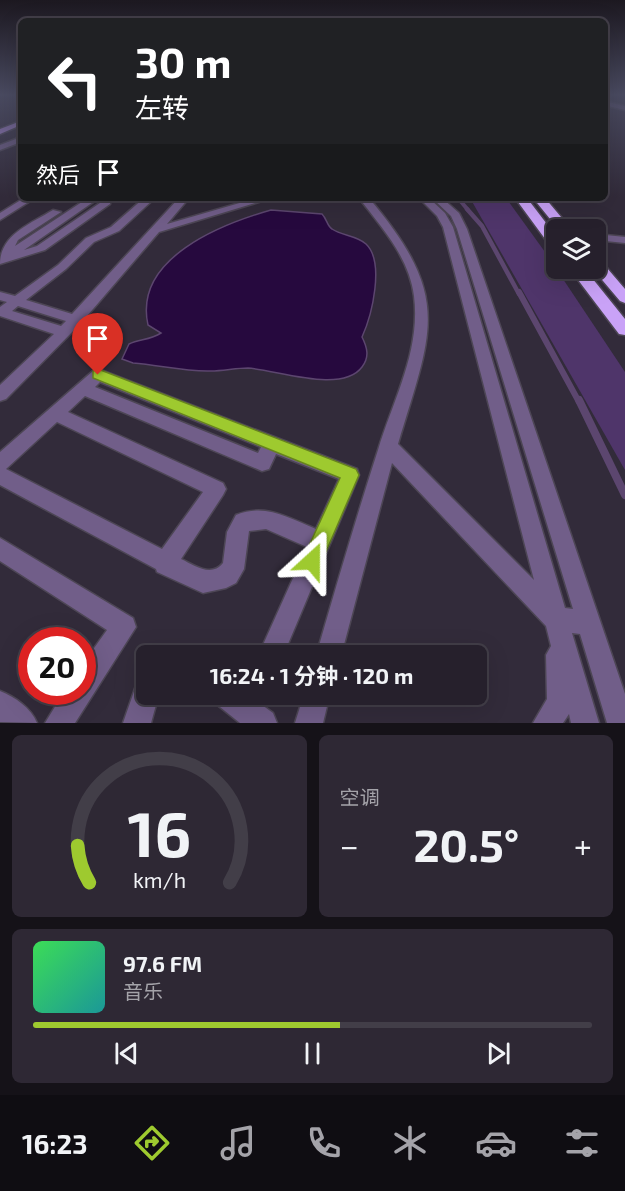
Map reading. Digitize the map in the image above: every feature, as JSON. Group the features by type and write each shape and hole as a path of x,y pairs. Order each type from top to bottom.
{"highway":[{"path":"522,201 546,230"},
{"path":"542,201 557,219"},
{"path":"606,276 625,298"},
{"path":"585,279 625,330"}],"lane":[{"path":"0,150 18,141"},
{"path":"0,150 18,144"},
{"path":"0,217 25,201"},
{"path":"1,261 14,238 73,201"},
{"path":"1,261 90,201"},
{"path":"1,261 41,248 105,204 105,201"},
{"path":"1,311 62,267 90,240 115,229 147,201"},
{"path":"0,394 64,333 181,201"},
{"path":"156,230 257,201"},
{"path":"331,645 388,446 416,362 422,321 421,296 402,245 366,201"},
{"path":"427,201 448,227 585,723"},
{"path":"440,201 455,215 462,229 621,723"},
{"path":"606,238 625,240"},
{"path":"0,296 76,320"},
{"path":"1,311 64,333"},
{"path":"0,463 98,375 350,475 275,645"},
{"path":"55,413 216,489 165,564"},
{"path":"388,446 556,619 590,623"},
{"path":"0,475 203,582 220,581 232,570 237,558 234,546 235,532 243,522 266,519 321,542"},
{"path":"0,549 124,627 96,668"},
{"path":"547,723 560,703 556,619"},
{"path":"0,704 23,723"},
{"path":"59,723 71,705"},
{"path":"137,723 142,705"},
{"path":"309,723 314,705"}],"shaded area":[{"path":"472,201 508,201 546,254 546,279 563,279 625,372 625,470"},
{"path":"271,210 322,214 332,229 362,241 372,252 375,263 375,289 370,316 362,337 367,352 362,367 353,375 325,380 248,368 216,371 192,370 133,363 122,359 129,344 161,333 148,325 147,301 154,281 167,263 207,235 229,224"}],"waterway":[{"path":"460,201 468,210"},
{"path":"467,209 482,226 519,294"},
{"path":"519,292 579,402"},
{"path":"579,400 625,495"}],"route":[{"path":"98,375 350,475 312,561"}]}
